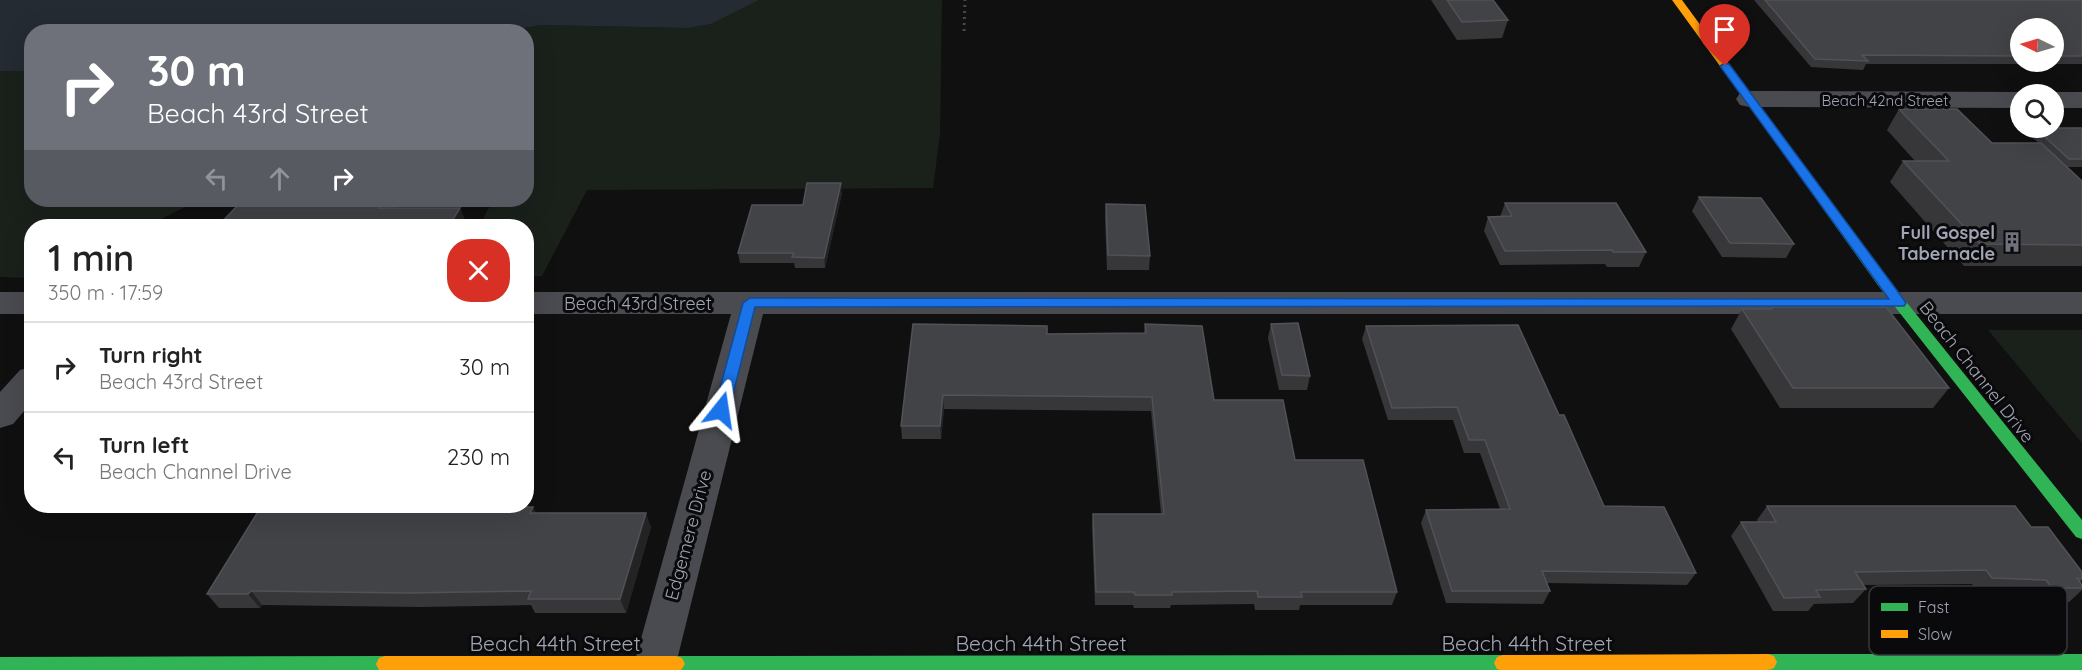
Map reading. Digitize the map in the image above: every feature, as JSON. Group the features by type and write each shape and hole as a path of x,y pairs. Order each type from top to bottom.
{"street":[{"name":"Beach Channel Drive","path":"1677,0 1899,303 2082,532"},
{"name":"Beach 42nd Street","path":"1749,99 2010,100"},
{"path":"2064,100 2082,100"},
{"path":"0,303 24,303"},
{"name":"Beach 43rd Street","path":"534,303 2082,303"},
{"name":"Edgemere Drive","path":"655,664 750,303"},
{"path":"0,415 24,388"},
{"name":"Beach 44th Street","path":"0,665 655,664 1457,667 2082,662"}],"path":[{"path":"964,31 965,0"}],"shaded area":[{"path":"0,0 759,0 711,24 688,28 534,26 534,24 24,24 24,71 0,71"},
{"path":"759,0 942,0 940,133 933,188 587,190 542,276 534,277 534,219 483,219 489,207 534,207 534,26 688,28 711,24"},
{"path":"0,71 24,71 24,207 185,207 162,219 24,219 24,278 0,277"},
{"path":"1988,330 2082,330 2082,443"}],"building":[{"path":"1447,0 1493,0 1508,20 1462,22"},
{"path":"1765,0 2082,0 2082,56 2064,56 2064,18 2010,18 2010,56 1862,55 1868,61 1815,59"},
{"path":"1899,109 1957,109 1992,143 2041,143 2082,181 2082,245 1980,244 1903,161 1949,161"},
{"path":"2064,128 2082,128 2082,159 2069,159 2046,138 2064,138"},
{"path":"807,183 841,183 824,258 792,257 794,253 738,253 752,205 803,205"},
{"path":"1699,197 1761,198 1794,244 1730,243"},
{"path":"1505,203 1616,203 1646,252 1505,251 1488,217 1512,216"},
{"path":"1106,204 1145,205 1150,256 1108,255"},
{"path":"236,207 460,208 453,219 225,219"},
{"path":"1771,307 1886,307 1949,388 1793,388 1742,309 1772,309"},
{"path":"1298,323 1310,376 1282,375 1271,324"},
{"path":"913,324 1047,326 1047,334 1146,333 1145,324 1202,326 1214,400 1283,400 1295,460 1363,460 1397,592 1301,592 1302,597 1258,597 1257,591 1172,592 1172,595 1096,592 1093,514 1164,514 1152,397 943,395 940,426 901,426"},
{"path":"1518,325 1559,415 1564,415 1604,506 1664,507 1696,573 1542,571 1550,591 1452,591 1426,510 1510,509 1485,440 1469,440 1457,407 1392,408 1366,326"},
{"path":"1767,506 2015,506 2031,527 2048,527 2082,572 2082,579 2077,578 2082,588 2050,586 2046,580 1992,578 1986,570 1855,572 1866,589 1816,590 1820,597 1784,598 1741,522 1776,522"},
{"path":"257,513 646,513 620,599 528,599 531,591 409,593 251,591 248,594 207,594"}],"traffic: fast":[{"path":"1815,189 1882,281 2082,532"},
{"path":"1768,662 2082,662"},
{"path":"676,664 1503,663"},
{"path":"0,665 385,664"}],"traffic: slow":[{"path":"1677,0 1815,189"},
{"path":"1503,663 1768,662"},
{"path":"385,664 676,664"}],"place":[{"name":"Full Gospel Tabernacle","path":"2012,242"}],"route":[{"path":"721,410 750,303 1899,303 1725,66"}]}
